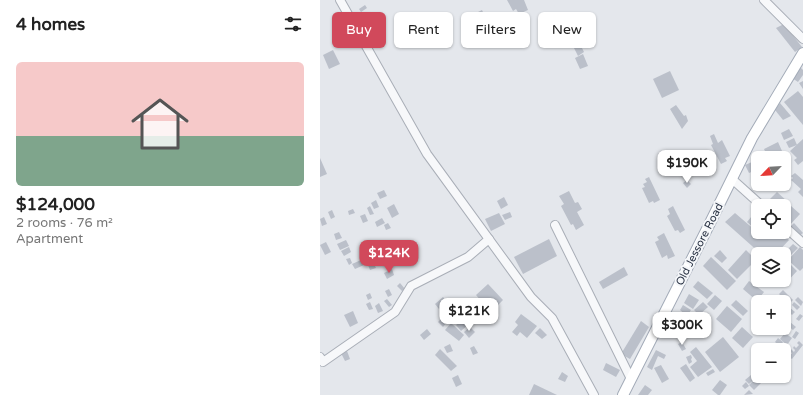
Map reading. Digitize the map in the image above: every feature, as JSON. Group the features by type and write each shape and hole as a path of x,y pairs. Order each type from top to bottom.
{"main road":[{"name":"Old Jessore Road","path":"623,395 752,138 803,53"}],"street":[{"path":"340,0 428,154 531,297 552,318 594,395"},
{"path":"764,0 803,39"},
{"path":"732,178 754,199"},
{"path":"555,225 631,379"},
{"path":"791,232 803,243"},
{"path":"320,357 323,362 394,312 411,286 468,257 489,239"}],"building":[{"path":"507,0 524,0 528,10 518,12 516,9 513,11"},
{"path":"365,5 367,8 361,12 359,9"},
{"path":"784,24 802,47 795,52 776,28"},
{"path":"574,48 582,48 584,52 578,56"},
{"path":"333,50 340,64 329,69 323,55"},
{"path":"583,54 588,66 580,69 575,58"},
{"path":"800,67 803,70 803,75 798,82 792,78"},
{"path":"670,71 679,90 662,98 653,79"},
{"path":"803,81 803,89 799,83"},
{"path":"798,91 803,97 803,125 784,102"},
{"path":"780,103 791,116 783,120 775,110"},
{"path":"676,105 684,116 686,115 688,121 682,129 670,109"},
{"path":"789,129 793,136 784,140 781,133"},
{"path":"714,134 718,143 722,140 730,156 725,158 727,161 721,164 711,145 713,144 710,136"},
{"path":"794,138 797,145 789,148 786,142"},
{"path":"803,139 803,161 798,165 794,160 797,158 790,151"},
{"path":"778,142 782,151 765,151 764,149"},
{"path":"320,158 327,174 320,177"},
{"path":"751,162 751,172 749,173 745,165"},
{"path":"795,173 803,180 803,197 798,192 801,189 791,180 793,178 791,176"},
{"path":"649,177 660,200 654,203 653,201 649,203 642,188 645,187 643,184 647,182 645,179"},
{"path":"687,180 691,184 687,188 683,183"},
{"path":"384,190 387,196 380,199 377,193"},
{"path":"569,191 575,203 578,202 582,209 577,212 584,225 576,230 573,224 571,225 561,206 564,204 559,196"},
{"path":"777,192 785,199 770,199"},
{"path":"504,197 508,205 501,209 497,201"},
{"path":"376,200 379,207 374,209 371,203"},
{"path":"394,204 399,214 392,218 387,208"},
{"path":"370,206 374,214 370,215 367,208"},
{"path":"673,206 685,230 680,233 678,230 675,231 667,216 670,214 668,209"},
{"path":"791,206 800,214 791,224"},
{"path":"353,209 355,213 349,215 348,211"},
{"path":"332,210 335,217 331,219 328,212"},
{"path":"510,212 512,217 505,220 502,215"},
{"path":"499,213 505,224 491,231 485,219"},
{"path":"735,213 751,227 751,239 789,240 782,247 753,247 725,222"},
{"path":"365,214 368,221 363,223 360,216"},
{"path":"324,217 327,224 322,226 320,219"},
{"path":"751,217 751,226 747,222"},
{"path":"382,218 385,223 377,227 375,222"},
{"path":"388,223 391,228 386,230 384,225"},
{"path":"794,223 803,233 798,237 791,230 791,226"},
{"path":"339,232 342,238 336,240 334,234"},
{"path":"664,233 675,256 668,259 667,255 662,258 655,242 659,240 657,237"},
{"path":"549,239 557,256 523,274 514,257"},
{"path":"346,240 349,246 340,250 337,244"},
{"path":"326,242 331,252 325,255 320,245"},
{"path":"793,244 798,248 791,255 791,247"},
{"path":"349,247 351,252 344,256 341,251"},
{"path":"800,247 803,250 803,268 800,271 791,263 791,257"},
{"path":"720,250 727,258 722,263 714,256"},
{"path":"746,250 751,255 751,265 737,279 728,270"},
{"path":"711,257 736,281 727,290 703,266"},
{"path":"350,258 352,263 349,265 346,259"},
{"path":"371,258 376,268 370,270 366,260"},
{"path":"361,260 364,265 355,269 352,264"},
{"path":"791,265 797,271 791,278"},
{"path":"624,267 628,275 603,289 599,282"},
{"path":"392,269 394,275 387,279 384,273"},
{"path":"698,281 713,293 707,299 693,287"},
{"path":"749,281 751,282 751,287 757,287 764,292 762,295 751,296 743,289"},
{"path":"400,283 405,289 402,291 397,286"},
{"path":"488,284 503,300 496,307 487,298 482,302 476,295"},
{"path":"389,289 392,295 388,297 385,291"},
{"path":"783,290 788,295 780,295 779,294"},
{"path":"370,293 372,298 368,300 366,295"},
{"path":"689,294 699,300 693,309 684,303"},
{"path":"715,295 722,301 714,310 707,304"},
{"path":"443,297 447,302 439,309 435,304"},
{"path":"798,297 803,302 801,306 795,300"},
{"path":"387,299 392,305 389,307 384,301"},
{"path":"736,300 748,311 743,316 731,305"},
{"path":"370,302 373,309 369,310 366,304"},
{"path":"703,302 708,307 699,315 694,310"},
{"path":"794,302 800,307 797,310 792,305"},
{"path":"379,303 383,311 378,313 375,306"},
{"path":"450,305 455,310 447,317 442,312"},
{"path":"683,305 691,310 687,316 680,310"},
{"path":"727,306 742,319 731,332 716,319"},
{"path":"791,309 795,312 792,315 791,314"},
{"path":"353,311 358,323 350,327 344,315"},
{"path":"521,314 537,326 527,338 520,332 517,336 512,332 518,325 515,322"},
{"path":"800,314 803,316 799,321 796,319"},
{"path":"443,317 448,321 443,327 438,322"},
{"path":"464,319 469,324 461,331 456,325"},
{"path":"641,321 649,327 630,359 621,354"},
{"path":"451,323 464,335 459,341 445,330"},
{"path":"791,323 796,327 793,330 791,328"},
{"path":"470,327 475,332 469,338 464,332"},
{"path":"742,327 753,337 743,348 732,338"},
{"path":"540,328 547,335 542,339 535,333"},
{"path":"427,329 431,334 424,340 420,335"},
{"path":"796,331 799,333 795,339 792,337"},
{"path":"783,335 788,335 792,338 788,343 785,343 780,339"},
{"path":"723,337 739,357 720,372 705,352"},
{"path":"778,338 783,342 776,343 775,342"},
{"path":"799,341 803,345 792,359 791,349 794,352 794,346 796,348 799,345 797,343"},
{"path":"682,342 686,349 682,351 678,344"},
{"path":"450,344 453,351 447,353 444,347"},
{"path":"474,346 478,353 473,355 470,348"},
{"path":"696,347 712,367 698,377 690,367 697,361 690,352"},
{"path":"440,349 457,366 451,371 435,355"},
{"path":"656,350 666,355 664,359 658,356 652,370 647,367"},
{"path":"347,351 350,359 345,361 341,353"},
{"path":"691,355 692,362 689,364 686,357"},
{"path":"606,363 620,370 616,377 603,370"},
{"path":"686,364 695,378 690,382 680,368"},
{"path":"661,365 669,379 662,383 654,368"},
{"path":"713,369 715,372 708,376 706,373"},
{"path":"562,372 568,376 565,382 558,379"},
{"path":"458,375 462,384 456,387 452,378"},
{"path":"751,375 751,382 749,384 745,380"},
{"path":"720,380 727,385 720,395 718,395 712,390"},
{"path":"746,382 749,386 745,389 742,386"},
{"path":"751,383 761,383 754,390 749,385"},
{"path":"534,384 557,395 529,395"},
{"path":"645,385 652,390 648,395 638,395"},
{"path":"749,390 753,394 744,395"}]}
